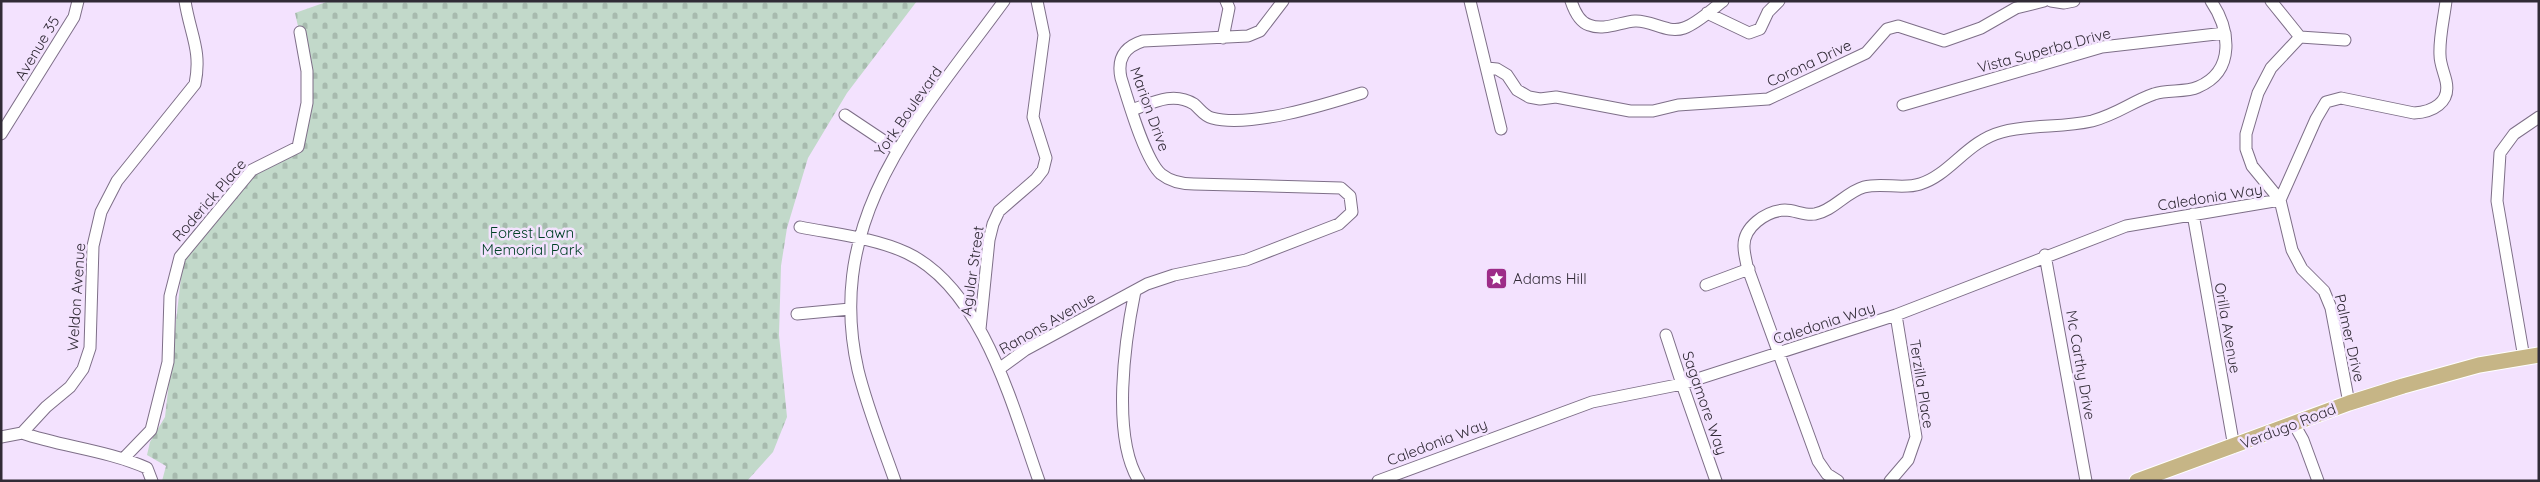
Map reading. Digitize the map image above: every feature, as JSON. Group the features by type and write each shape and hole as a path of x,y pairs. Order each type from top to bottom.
{"main road":[{"name":"Verdugo Road","path":"2137,481 2234,447 2349,403 2440,374 2531,357"}],"street":[{"name":"Avenue 35","path":"1,134 74,17 78,1"},
{"name":"Weldon Avenue","path":"22,433 46,407 70,387 83,369 90,348 93,246 101,212 117,181 195,84 199,65 197,48 184,1"},
{"name":"York Boulevard","path":"895,481 858,369 850,309 852,281 859,239 872,198 896,150 1004,1"},
{"name":"Agular Street","path":"980,329 989,240 993,224 999,211 1036,179 1043,170 1046,158 1033,117 1044,35 1037,1"},
{"path":"1223,38 1230,8 1226,1"},
{"name":"Marion Drive","path":"1283,1 1260,32 1248,36 1143,41 1132,45 1122,54 1118,66 1132,110 1149,154 1157,168 1161,174 1178,183 1341,188 1347,191 1350,196 1352,212"},
{"path":"1470,1 1501,129"},
{"path":"1571,1 1576,15 1588,26 1608,27 1635,21 1651,23 1669,30 1684,28 1723,1"},
{"path":"1707,13 1749,33 1760,29 1768,12 1779,1"},
{"name":"Corona Drive","path":"1487,68 1497,69 1507,75 1517,90 1530,97 1540,99 1556,97 1630,111 1653,111 1678,105 1768,99 1866,53 1887,29 1898,26 1904,27 1944,40 1980,28 2016,8 2044,1"},
{"path":"2050,1 2064,3 2074,1"},
{"path":"1838,481 1828,474 1818,461 1749,269 1744,247 1746,236 1753,225 1770,214 1786,210 1816,214 1849,193 1865,187 1902,187 1920,184 1937,177 1958,157 1980,141 2001,132 2031,126 2064,126 2092,121 2115,114 2154,94 2198,88 2216,76 2224,65 2227,47 2221,16 2211,1"},
{"path":"2271,1 2300,37 2345,40"},
{"path":"2280,200 2316,119 2326,102 2341,98 2414,112 2424,112 2439,106 2446,96 2447,83 2439,53 2446,1"},
{"name":"Roderick Place","path":"124,459 151,430 168,362 170,296 180,257 252,170 298,147 307,103 307,70 300,32"},
{"name":"Vista Superba Drive","path":"1903,104 2102,47 2225,33"},
{"name":"Palmer Drive","path":"2300,37 2271,68 2258,93 2246,134 2246,149 2252,166 2280,200 2292,250 2302,269 2324,291 2331,308 2349,403"},
{"path":"1132,110 1166,98 1181,98 1211,118 1247,119 1306,111 1362,93"},
{"path":"845,115 896,150"},
{"path":"2531,357 2497,200 2500,153 2514,134 2539,118"},
{"name":"Caledonia Way","path":"1378,481 1592,402 1682,384 1896,315 2046,255 2126,226 2280,200"},
{"name":"Ranons Avenue","path":"800,227 859,239 907,253 934,269 952,290 980,329 1000,369 1025,350 1134,291 1174,275 1246,260 1339,224 1352,212"},
{"name":"Orilla Avenue","path":"2192,214 2234,447"},
{"name":"Mc Carthy Drive","path":"2046,255 2086,481"},
{"path":"1706,285 1749,269"},
{"path":"1134,291 1127,332 1122,414 1126,440 1139,481"},
{"path":"797,314 850,309"},
{"name":"Terzilla Place","path":"1890,481 1908,460 1916,437 1896,315"},
{"name":"Sagamore Way","path":"1666,335 1716,481"},
{"path":"1000,369 1039,481"},
{"path":"2294,424 2303,440 2318,481"},
{"path":"1,437 22,433 42,440 124,459 146,468 152,481"}],"green space":[{"name":"Forest Lawn Memorial Park","path":"329,1 917,1 847,93 808,158 787,228 781,266 779,335 787,417 773,452 747,481 162,481 166,466 147,455 150,442 165,417 183,260 254,171 280,161 303,131 305,57 295,13"}],"place":[{"name":"Adams Hill","path":"1497,278"}]}
